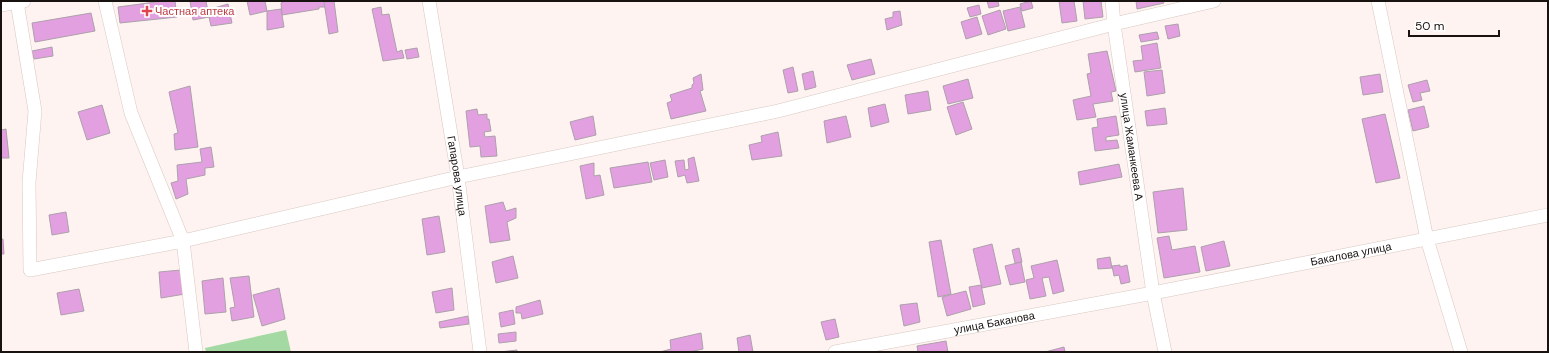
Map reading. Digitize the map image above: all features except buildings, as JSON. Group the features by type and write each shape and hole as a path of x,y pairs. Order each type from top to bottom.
{"street":[{"path":"105,1 131,113 183,241 196,352"},
{"name":"Гапарова улица","path":"429,1 458,178 480,352"},
{"name":"улица Жаманкеева А","path":"1112,1 1114,24 1153,293 1165,352"},
{"path":"1,5 21,2 35,111 29,182 30,270 183,241 458,178 778,111 1114,24 1214,1"},
{"path":"1378,1 1427,239 1461,352"},
{"name":"Бакалова улица","path":"1153,293 1548,215"},
{"name":"улица Баканова","path":"835,352 1153,293"}],"green space":[{"path":"286,330 291,352 206,352 205,348"}],"place":[{"name":"Частная аптека","path":"147,11"}]}
